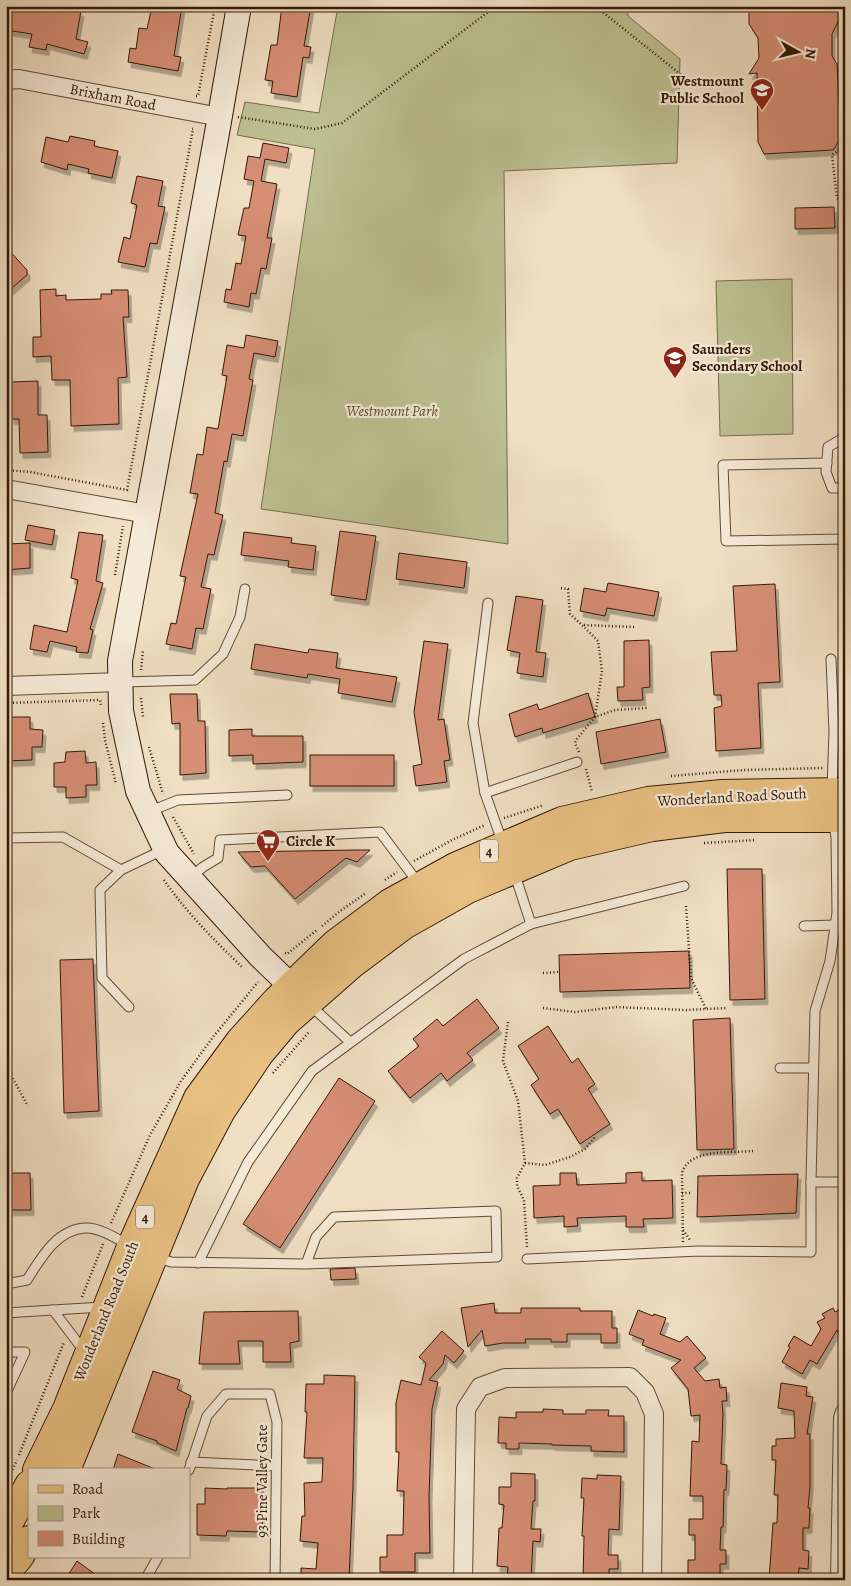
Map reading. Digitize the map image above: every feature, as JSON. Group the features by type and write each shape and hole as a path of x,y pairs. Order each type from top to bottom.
{"main road":[{"name":"Wonderland Road South","path":"304,999 335,944 390,903 413,876 457,866 505,850 562,821 648,801 722,794 837,805"},
{"name":"Wonderland Road South","path":"67,1468 142,1251 198,1098 240,1041 304,999 404,925 468,889 505,850"},
{"name":"Wonderland Road South","path":"38,1468 67,1410 108,1306 142,1251"},
{"path":"6,1528 19,1480"},
{"path":"6,1573 20,1556 28,1542"}],"street":[{"path":"239,6 120,661 130,682 121,710 138,791 157,808 156,852 196,873 260,956 304,999"},
{"name":"Brixham Road","path":"6,80 20,79 220,115"},
{"path":"6,489 147,514"},
{"path":"6,686 130,682"},
{"path":"463,1580 466,1409 480,1387 505,1378 630,1377 645,1392 654,1414 652,1580"},
{"path":"840,1580 843,1428 845,1412"}],"lane":[{"path":"845,437 828,447 826,472 832,488 845,488"},
{"path":"827,463 723,465 726,541 845,538"},
{"path":"130,682 195,680 222,654 240,618 245,589"},
{"path":"488,603 473,723 485,793 531,924"},
{"path":"527,1259 699,1251 811,1252 815,1011 830,961 837,913 837,805 831,659"},
{"path":"485,793 577,762"},
{"path":"157,808 178,800 288,794"},
{"path":"196,873 218,858 220,840 380,832 413,876"},
{"path":"6,838 62,836 120,870"},
{"path":"129,1007 102,978 100,890 120,870 156,852"},
{"path":"198,1263 248,1162 312,1071 464,959 531,924 684,886"},
{"path":"804,926 835,925"},
{"path":"304,999 350,1042"},
{"path":"780,1068 813,1068"},
{"path":"811,1182 845,1182"},
{"path":"6,1284 28,1280 42,1256 64,1233 86,1228 107,1233 142,1251 171,1262 306,1264 497,1257 496,1211 334,1217 316,1237 306,1264"},
{"path":"6,1313 108,1306"},
{"path":"52,1310 88,1356"},
{"path":"6,1352 24,1352 6,1393"},
{"name":"93 Pine Valley Gate","path":"190,1466 207,1416 226,1394 270,1394 277,1422 274,1580"},
{"path":"190,1466 276,1466"},
{"path":"145,1580 157,1558"}],"path":[{"path":"188,94 198,96 215,6"},
{"path":"220,115 315,129 342,123 496,6"},
{"path":"595,6 688,81"},
{"path":"6,470 30,472 127,490 194,129 184,127"},
{"path":"845,146 832,155 837,198 845,206"},
{"path":"114,581 123,524"},
{"path":"561,588 568,589 570,614 598,641 602,671 595,717 575,743 579,751 577,762 584,764 592,792"},
{"path":"582,626 634,627"},
{"path":"130,682 143,718"},
{"path":"6,704 100,700 101,710"},
{"path":"595,717 615,710 647,708"},
{"path":"102,720 116,785"},
{"path":"149,744 157,808 196,873"},
{"path":"381,883 413,876 452,840 505,850"},
{"path":"698,844 762,840"},
{"path":"156,852 174,894 196,921 245,970"},
{"path":"281,950 287,954 292,951 340,911 373,888"},
{"path":"686,906 691,978 706,1009"},
{"path":"543,972 559,972"},
{"path":"107,1233 150,1135 186,1074 213,1037 259,983 252,976"},
{"path":"271,1077 308,1032 304,999"},
{"path":"543,1008 575,1012 616,1007 686,1010 727,1008"},
{"path":"508,1022 503,1061 518,1100 525,1163 517,1178 517,1186 524,1200 527,1259"},
{"path":"6,1066 28,1106"},
{"path":"525,1163 545,1165 584,1149 595,1138"},
{"path":"683,1253 682,1173 684,1166 702,1154 753,1152"},
{"path":"682,1193 691,1193"},
{"path":"19,1480 32,1424"}],"green space":[{"name":"Westmount Park","path":"338,6 627,6 628,16 680,59 677,163 504,171 508,544 261,509 315,149 237,135 245,102 319,113"},
{"path":"792,279 793,434 720,436 716,281"}],"building":[{"path":"6,6 64,6 63,9 81,11 76,39 88,42 84,54 47,44 46,50 29,47 32,34 6,30"},
{"path":"152,6 182,6 174,56 181,57 178,71 128,62 130,48 136,49 139,28 147,29"},
{"path":"282,6 311,6 304,46 311,47 309,58 303,57 297,97 271,93 273,81 265,80 271,45 277,45"},
{"path":"749,6 845,6 845,19 839,20 832,34 832,56 837,64 841,138 833,150 764,154 758,142 757,73 749,74 759,58 758,38 749,24"},
{"path":"70,136 95,141 94,146 118,151 112,178 88,173 89,169 68,164 67,170 41,162 46,137 68,142"},
{"path":"263,143 289,148 286,163 265,159 261,181 277,184 267,238 272,238 266,269 261,268 256,294 251,293 249,307 224,302 226,289 231,290 236,263 241,264 246,236 238,235 244,208 249,208 254,181 244,179 248,156 260,158"},
{"path":"137,176 163,181 158,206 165,207 157,244 150,243 145,267 118,262 124,237 130,239 137,205 131,203"},
{"path":"834,207 835,228 795,229 795,208"},
{"path":"6,247 27,270 27,275 6,293"},
{"path":"56,289 56,296 66,295 66,300 101,299 101,294 112,294 111,290 128,290 129,317 123,317 127,377 118,378 119,424 71,426 70,380 52,380 51,356 33,357 33,337 41,337 40,290"},
{"path":"246,335 278,341 275,357 254,353 249,379 253,380 243,436 232,434 227,462 224,461 215,513 223,515 214,555 208,554 201,587 211,589 203,629 196,628 192,649 166,644 171,623 176,624 186,577 180,576 198,494 190,493 197,454 203,455 207,427 218,429 227,376 222,375 227,345 244,348"},
{"path":"38,381 38,415 47,415 48,452 20,453 19,419 11,419 11,382"},
{"path":"28,525 55,530 52,545 25,540"},
{"path":"340,531 376,536 366,600 331,595"},
{"path":"79,532 103,535 96,581 103,583 90,629 93,630 88,653 76,652 77,647 50,641 47,652 30,649 34,625 67,632 78,580 71,578"},
{"path":"244,532 292,538 291,543 316,546 313,570 288,567 289,561 241,555"},
{"path":"30,543 30,568 6,570 6,544"},
{"path":"399,553 467,562 464,588 396,579"},
{"path":"608,583 659,592 654,616 607,608 605,616 580,611 584,588 606,592"},
{"path":"775,584 780,682 758,683 761,748 716,751 714,708 722,706 721,695 714,695 711,652 737,651 733,586"},
{"path":"516,596 543,600 536,652 546,653 543,677 517,673 520,653 507,650"},
{"path":"649,640 650,687 642,688 643,700 618,701 617,687 624,687 624,641"},
{"path":"424,641 448,644 438,720 444,719 450,760 444,761 447,782 416,786 413,766 422,764 414,712"},
{"path":"255,644 308,653 309,649 338,653 336,668 397,677 392,702 338,693 340,679 308,674 307,678 251,669"},
{"path":"588,693 595,717 543,733 542,728 515,737 509,714 537,704 539,710"},
{"path":"170,694 197,694 198,721 205,721 206,773 180,775 180,723 172,724"},
{"path":"6,717 30,717 30,729 43,730 42,747 32,747 32,760 7,761"},
{"path":"660,719 666,752 601,764 596,732"},
{"path":"252,729 252,736 303,736 303,762 253,764 253,755 229,756 229,730"},
{"path":"85,751 86,763 96,762 97,785 86,785 86,797 66,798 66,787 54,787 54,763 65,762 66,752"},
{"path":"310,755 394,755 394,786 310,786"},
{"path":"370,850 357,862 346,858 295,899 265,866 251,867 238,852"},
{"path":"727,869 762,869 765,999 730,1000"},
{"path":"689,951 690,988 560,992 559,955"},
{"path":"93,959 99,1111 64,1113 60,960"},
{"path":"477,999 499,1028 467,1053 473,1060 447,1081 441,1073 410,1098 388,1071 419,1046 413,1039 437,1019 443,1026"},
{"path":"730,1018 734,1149 697,1150 693,1020"},
{"path":"548,1026 572,1063 578,1058 595,1084 588,1089 610,1124 580,1144 558,1109 550,1114 531,1085 539,1079 518,1046"},
{"path":"339,1078 375,1101 280,1248 243,1224"},
{"path":"642,1172 642,1181 672,1180 673,1218 643,1219 644,1227 626,1227 626,1216 577,1218 578,1226 564,1227 564,1216 534,1218 533,1186 560,1185 560,1173 576,1173 577,1185 626,1183 626,1173"},
{"path":"6,1173 30,1173 31,1210 6,1210"},
{"path":"798,1174 796,1213 697,1217 698,1176"},
{"path":"355,1268 356,1279 331,1280 330,1269"},
{"path":"494,1303 495,1313 521,1313 521,1308 580,1308 580,1311 612,1311 612,1328 617,1328 617,1343 601,1343 601,1334 567,1334 567,1342 551,1342 551,1339 525,1339 526,1343 503,1343 485,1346 482,1330 468,1347 461,1308"},
{"path":"845,1307 845,1344 837,1330 817,1364 810,1360 802,1374 782,1362 794,1336 811,1346 821,1329 817,1322 825,1318 822,1314 833,1308 835,1312"},
{"path":"638,1310 653,1316 654,1314 666,1318 660,1334 680,1342 687,1336 706,1358 694,1368 705,1381 719,1379 720,1388 726,1387 727,1401 722,1401 721,1464 727,1465 720,1550 726,1550 726,1564 720,1564 720,1576 688,1576 688,1560 695,1560 695,1535 689,1535 689,1519 703,1519 703,1496 690,1496 692,1441 699,1442 700,1415 691,1416 688,1389 671,1368 681,1360 642,1345 644,1340 629,1334"},
{"path":"298,1311 299,1341 290,1343 291,1362 263,1362 263,1341 238,1341 240,1364 199,1364 204,1312"},
{"path":"442,1331 464,1351 454,1363 445,1355 443,1364 429,1380 438,1382 432,1409 429,1496 430,1553 415,1553 415,1572 380,1572 380,1557 387,1557 387,1535 403,1535 404,1491 397,1491 399,1452 396,1452 396,1403 401,1380 421,1385 426,1363 419,1357"},
{"path":"153,1371 180,1380 177,1389 191,1396 176,1451 157,1443 157,1441 132,1432"},
{"path":"324,1375 355,1376 349,1580 301,1580 301,1568 316,1569 318,1543 300,1541 302,1516 305,1516 304,1483 322,1482 323,1458 304,1458 307,1412 305,1412 306,1384 324,1384"},
{"path":"781,1383 807,1387 806,1396 813,1397 807,1434 810,1434 809,1528 803,1528 803,1550 809,1551 808,1569 799,1568 798,1580 769,1580 773,1523 777,1523 778,1495 774,1495 776,1460 772,1460 772,1446 776,1446 776,1439 795,1438 794,1411 778,1408"},
{"path":"543,1409 563,1410 563,1414 586,1414 586,1410 609,1410 608,1416 624,1416 624,1452 591,1451 591,1446 519,1443 519,1449 506,1449 506,1443 498,1443 499,1417 516,1418 516,1412 543,1412"},
{"path":"118,1454 153,1468 114,1468"},
{"path":"511,1473 535,1474 535,1501 533,1501 531,1529 541,1529 540,1542 533,1541 531,1579 507,1578 508,1567 497,1566 499,1528 502,1528 504,1505 499,1504 499,1487 511,1487"},
{"path":"597,1475 621,1476 619,1530 609,1529 608,1555 618,1555 618,1569 609,1569 609,1580 583,1580 584,1536 582,1536 584,1498 581,1498 582,1478 597,1479"},
{"path":"205,1488 263,1488 263,1532 227,1531 226,1536 197,1535 197,1504 205,1504"},
{"path":"77,1561 103,1580 65,1580"}],"place":[{"name":"Westmount Public School","path":"762,111"},
{"name":"Saunders Secondary School","path":"675,379"},
{"name":"Circle K","path":"268,862"}]}
